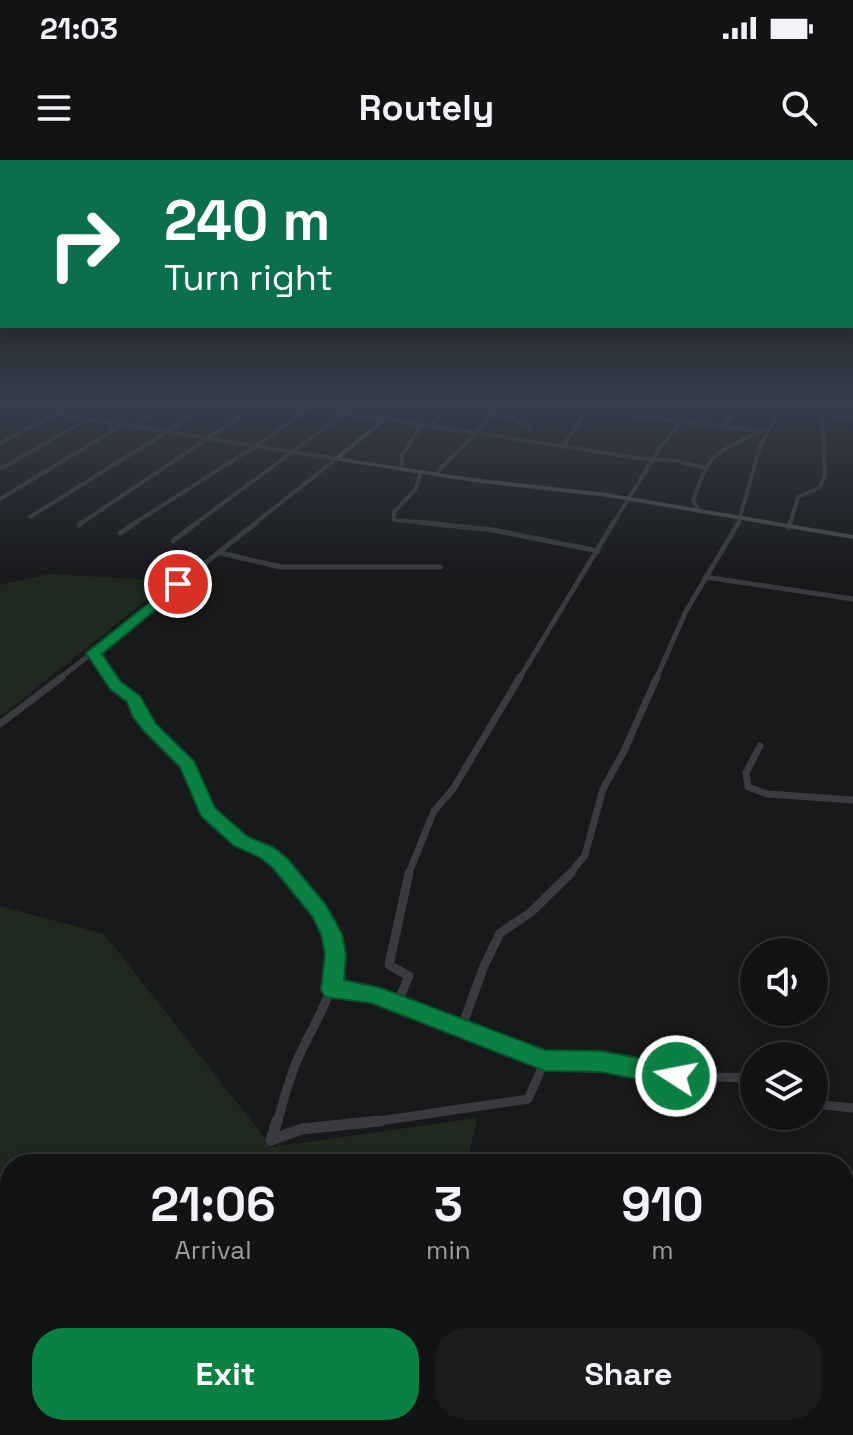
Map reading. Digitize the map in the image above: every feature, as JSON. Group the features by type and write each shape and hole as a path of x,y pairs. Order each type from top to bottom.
{"street":[{"path":"0,499 63,460"},
{"path":"30,517 122,460"},
{"path":"79,525 175,460"},
{"path":"120,533 233,460"},
{"path":"173,541 282,460"},
{"path":"0,724 221,553 334,460"},
{"path":"346,460 628,498 789,527 853,535"},
{"path":"401,469 402,460"},
{"path":"436,474 447,460"},
{"path":"397,1004 409,976 389,965 391,947 399,929 408,875 434,811 453,789 495,723 537,647 652,460"},
{"path":"666,460 704,468"},
{"path":"699,510 693,501 709,460"},
{"path":"461,1029 484,966 500,933 530,913 562,884 585,855 603,789 624,751 686,611 742,518 757,460"},
{"path":"789,527 798,497 819,488 825,476 824,460"},
{"path":"421,472 415,490 394,512 394,520 493,530 598,551"},
{"path":"221,553 281,567 440,567"},
{"path":"705,577 853,599"},
{"path":"94,653 115,685 134,700 141,717 188,765 207,811 241,841 266,852 280,863 319,911 332,934 335,954 332,990 296,1063 271,1140 302,1129 358,1124 528,1099 545,1061"},
{"path":"760,746 746,773 748,787 767,794 853,800"},
{"path":"332,990 350,989 397,1004 545,1061 601,1062 676,1076 740,1078"},
{"path":"828,1105 853,1108"}],"shaded area":[{"path":"50,574 170,581 0,717 0,585"},
{"path":"0,906 104,934 272,1147 477,1118 469,1154 0,1154"}],"route":[{"path":"178,584 94,653 115,685 128,692 134,700 141,717 188,765 207,811 241,841 266,852 280,863 319,911 332,934 335,976 332,990 350,989 373,994 545,1061 601,1062 676,1076"}]}
